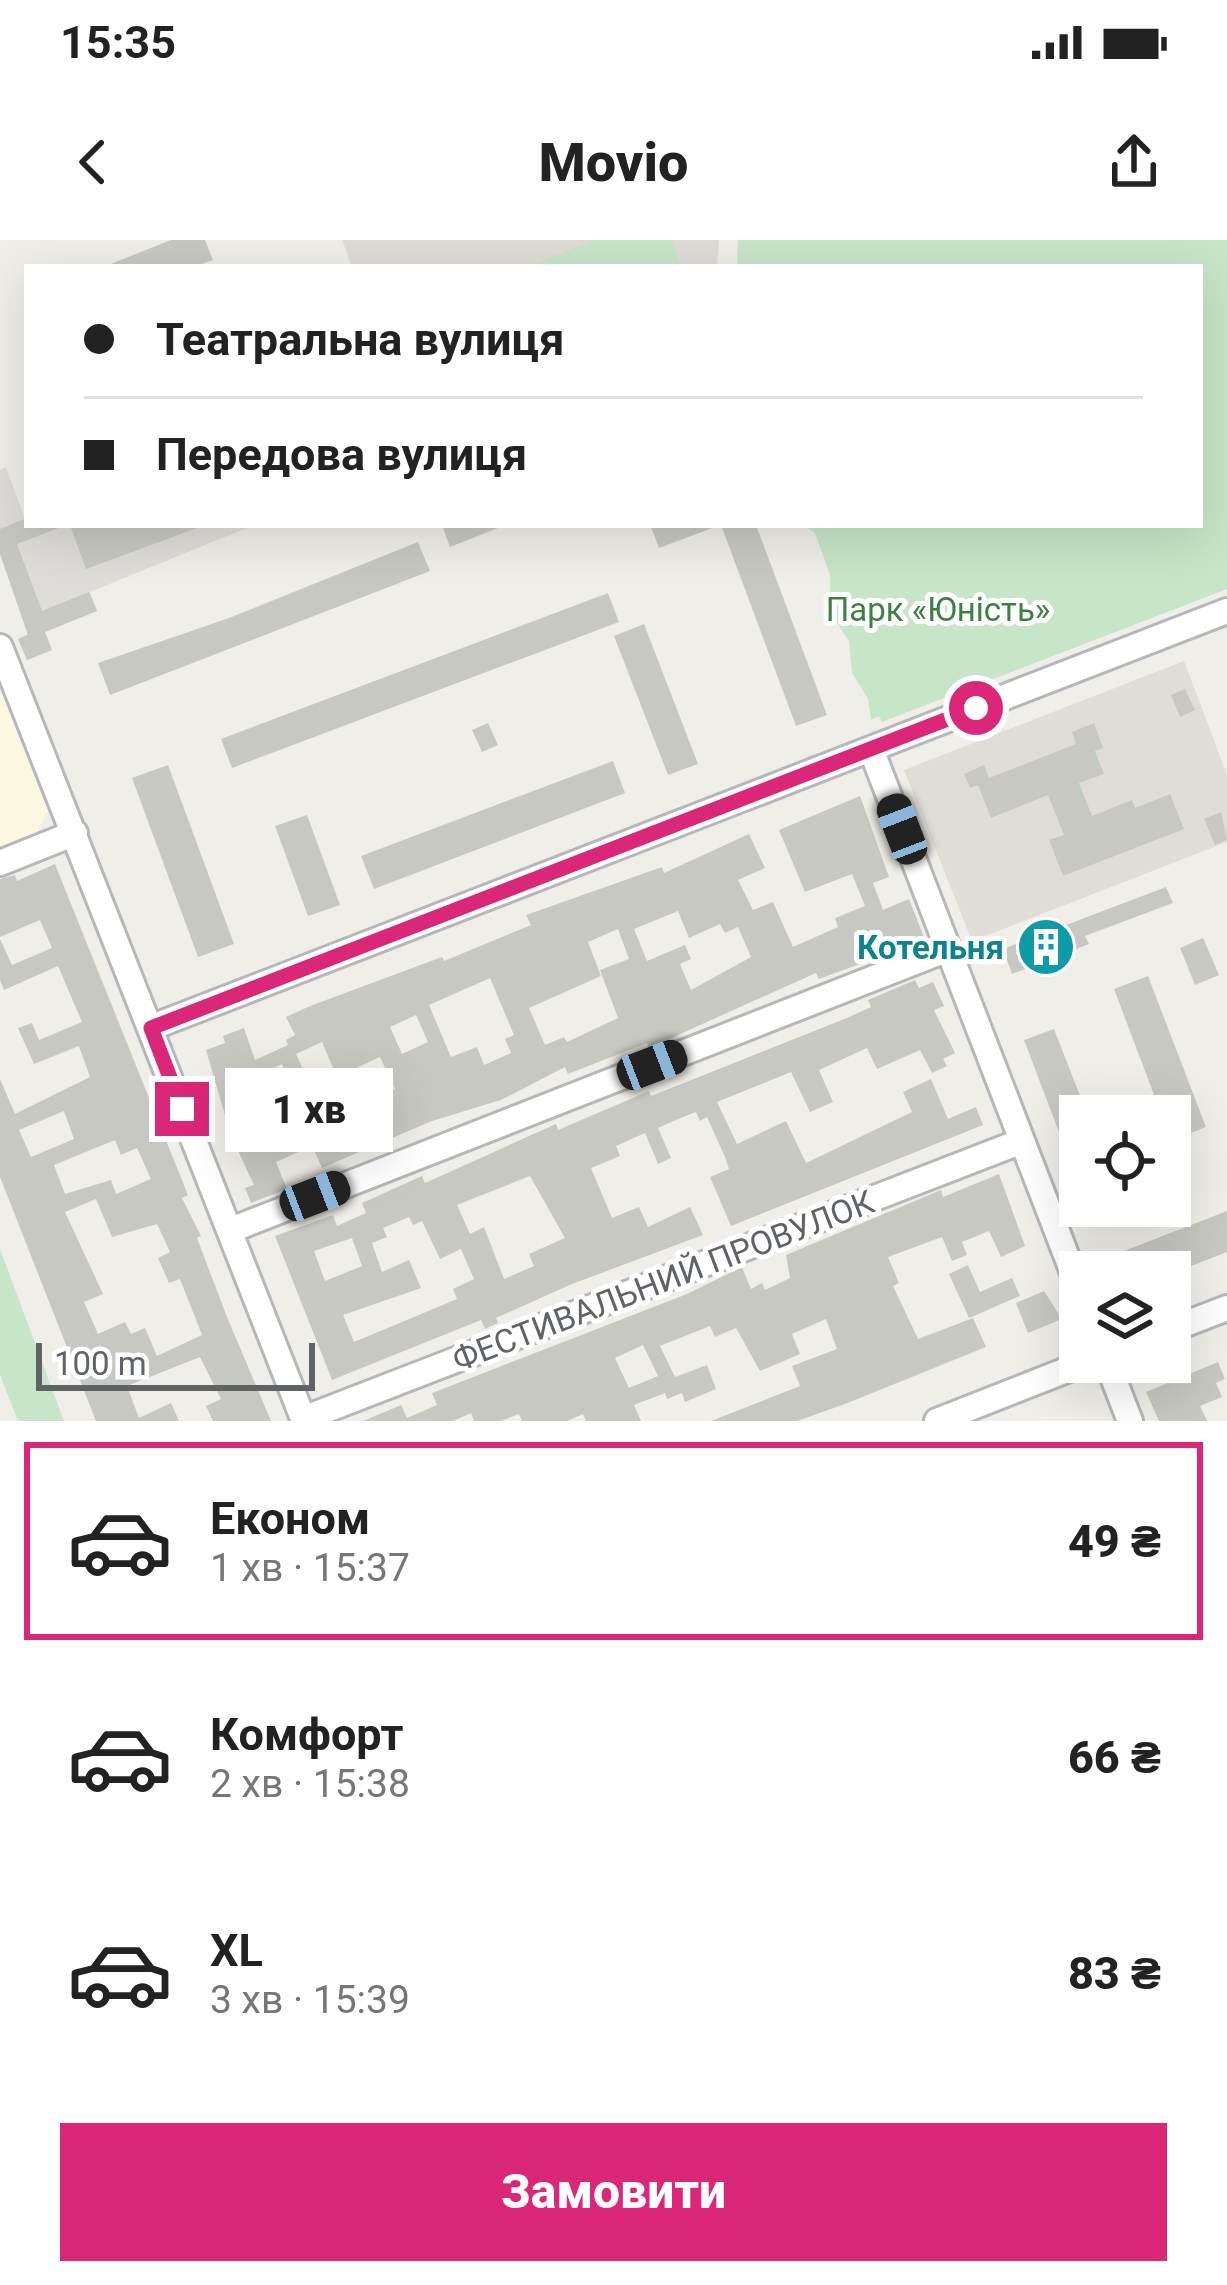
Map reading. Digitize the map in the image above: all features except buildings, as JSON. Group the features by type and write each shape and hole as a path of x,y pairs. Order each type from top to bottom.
{"street":[{"path":"151,1028 1227,611"},
{"path":"0,646 303,1420"},
{"path":"871,749 1064,1251"},
{"path":"0,863 75,832"},
{"path":"231,1229 948,949"},
{"name":"ФЕСТИВАЛЬНИЙ ПРОВУЛОК","path":"303,1420 1022,1142"},
{"path":"1191,1322 1227,1308"},
{"path":"937,1421 1059,1373"},
{"path":"1115,1383 1130,1421"}],"shaded area":[{"path":"342,240 719,240 717,264 351,264"},
{"path":"6,467 24,528 247,528 90,592 97,611 45,632 52,650 27,660 18,639 28,634 0,554 0,470"},
{"path":"1184,661 1227,775 1227,842 972,941 904,770"},
{"path":"0,666 51,804 33,841 0,854"}],"green space":[{"path":"596,240 671,240 680,264 533,264"},
{"name":"Парк «Юність»","path":"738,240 1227,240 1227,589 882,722 879,716 871,720 868,699 852,673 849,641 830,612 830,575 815,533 808,528 1203,528 1203,264 737,264"},
{"path":"0,1249 64,1421 18,1421 0,1375"}],"place":[{"name":"Котельня","path":"1046,947"}],"route":[{"path":"182,1109 151,1028 976,708"}]}
